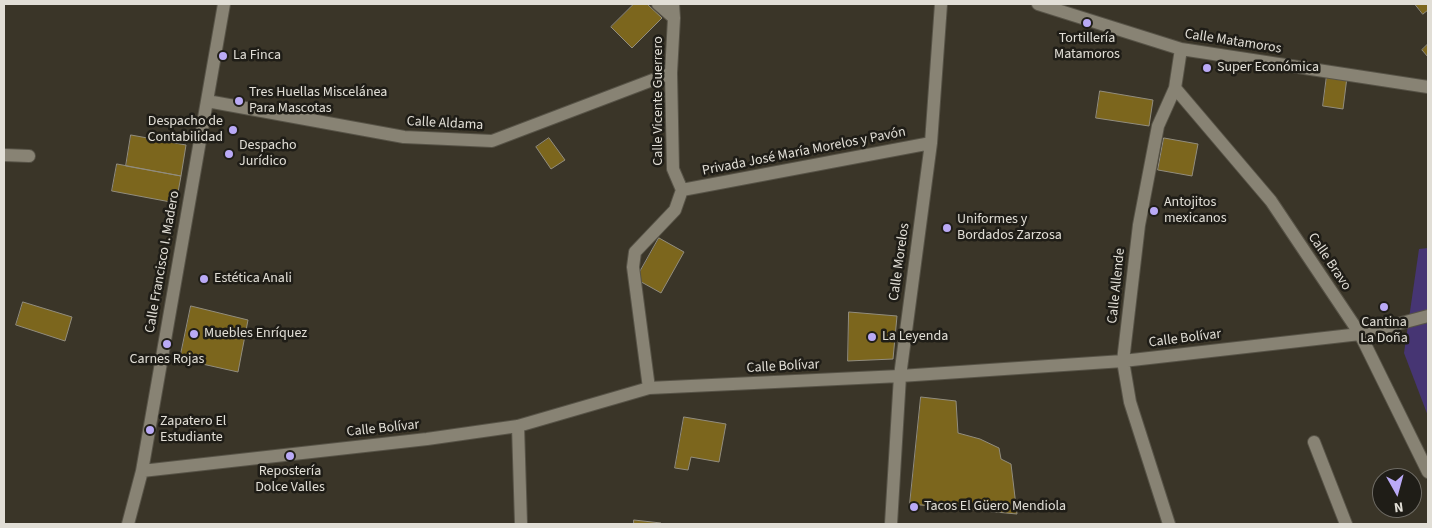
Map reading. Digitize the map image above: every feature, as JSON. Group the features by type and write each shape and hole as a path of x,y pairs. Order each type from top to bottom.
{"street":[{"name":"Calle Francisco I. Madero","path":"128,524 142,471 224,4"},
{"path":"658,4 674,18"},
{"name":"Calle Vicente Guerrero","path":"673,4 671,73 673,169 682,190"},
{"name":"Calle Morelos","path":"890,524 900,376 931,143 941,4"},
{"name":"Calle Matamoros","path":"1038,4 1181,49 1428,87"},
{"name":"Calle Allende","path":"1169,524 1130,402 1123,361 1138,225 1158,126 1175,88 1181,49"},
{"name":"Calle Aldama","path":"207,101 404,137 492,142 671,73"},
{"name":"Calle Bravo","path":"1175,88 1271,201 1360,334 1428,472"},
{"name":"Privada José María Morelos y Pavón","path":"682,190 931,143"},
{"path":"4,155 29,156"},
{"path":"649,388 633,267 635,252 675,210 682,190"},
{"name":"Calle Bolívar","path":"142,471 427,439 518,426 649,388 900,376 1123,361 1360,334 1428,316"},
{"path":"518,426 521,524"},
{"path":"1314,442 1346,524"}],"shaded area":[{"path":"1428,248 1428,416 1404,353 1419,249"}],"building":[{"path":"634,4 647,4 662,18 632,48 611,27"},
{"path":"1415,4 1428,4 1428,10 1423,14"},
{"path":"1428,44 1428,57 1422,50"},
{"path":"1327,75 1347,77 1343,109 1323,106"},
{"path":"1100,91 1153,100 1149,126 1096,118"},
{"path":"131,135 186,145 181,176 126,166"},
{"path":"549,138 565,160 551,169 536,147"},
{"path":"1164,138 1198,144 1192,176 1158,170"},
{"path":"117,164 181,176 176,203 112,191"},
{"path":"659,238 684,252 661,293 636,279"},
{"path":"23,302 72,317 65,341 16,325"},
{"path":"191,306 248,320 238,372 180,359"},
{"name":"La Leyenda","path":"849,312 897,316 893,359 848,361"},
{"path":"921,397 956,401 958,433 980,439 999,448 1001,459 1011,464 1017,514 910,504"},
{"path":"684,417 726,424 719,462 691,457 688,470 675,468"},
{"path":"634,520 661,523 661,524 634,524"}],"place":[{"name":"Tortillería Matamoros","path":"1087,23"},
{"name":"La Finca","path":"223,56"},
{"name":"Super Económica","path":"1207,68"},
{"name":"Tres Huellas Miscelánea Para Mascotas","path":"239,101"},
{"name":"Despacho de Contabilidad","path":"233,130"},
{"name":"Despacho Jurídico","path":"229,154"},
{"name":"Antojitos mexicanos","path":"1154,211"},
{"name":"Uniformes y Bordados Zarzosa","path":"947,228"},
{"name":"Estética Anali","path":"204,279"},
{"name":"Cantina La Doña","path":"1384,307"},
{"name":"Muebles Enríquez","path":"194,334"},
{"name":"La Leyenda","path":"872,337"},
{"name":"Carnes Rojas","path":"167,344"},
{"name":"Zapatero El Estudiante","path":"150,430"},
{"name":"Repostería Dolce Valles","path":"290,456"},
{"name":"Tacos El Güero Mendiola","path":"914,507"}]}
